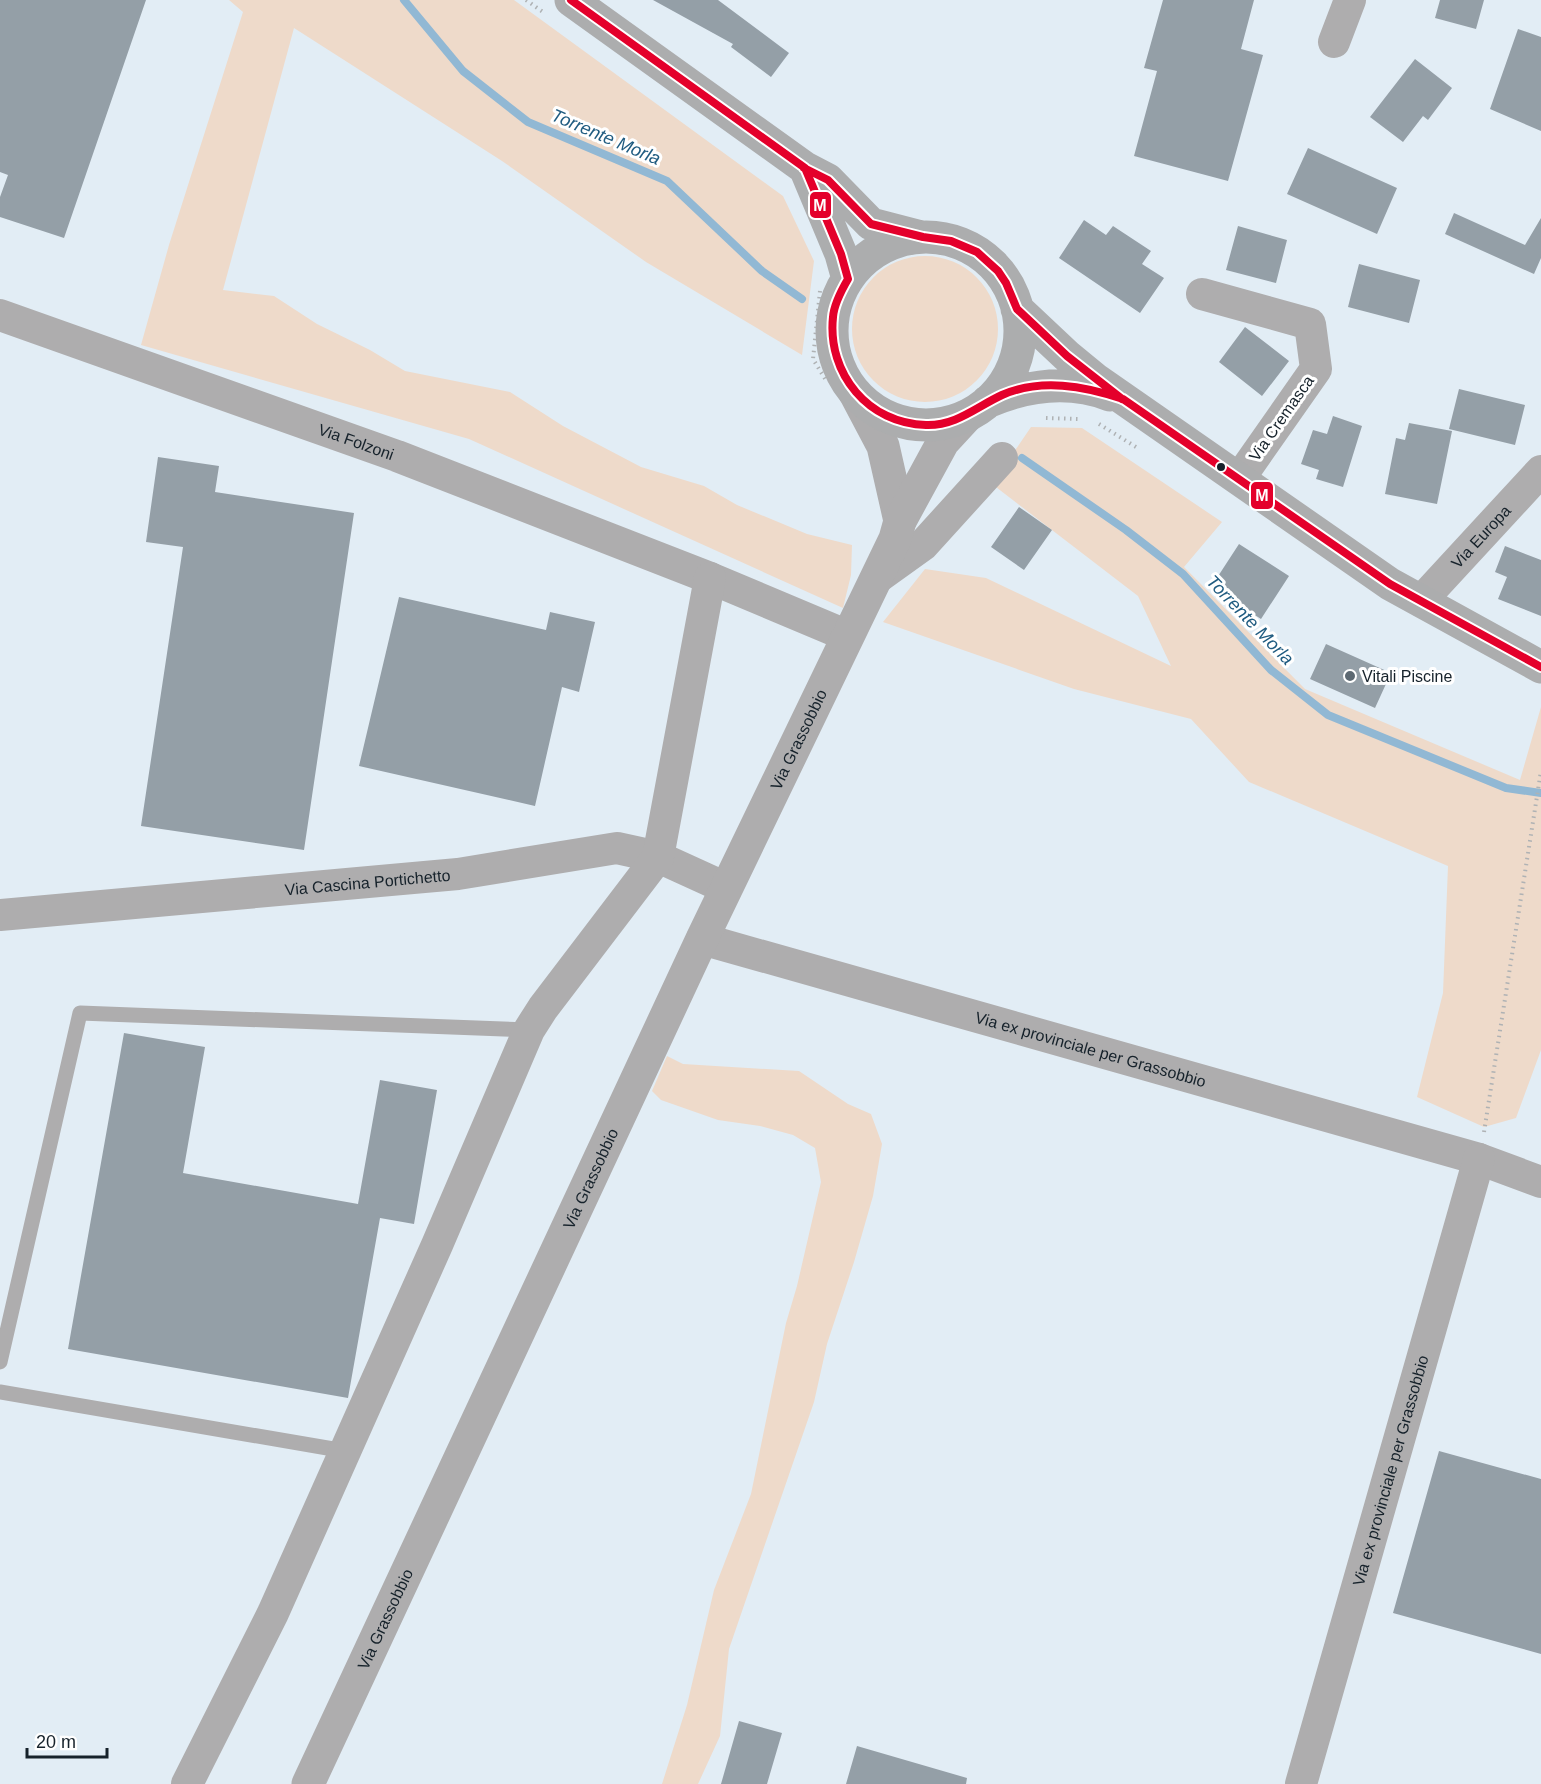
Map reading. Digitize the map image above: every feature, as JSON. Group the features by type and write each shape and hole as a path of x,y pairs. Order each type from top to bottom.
{"main road":[{"path":"571,0 805,168 828,180 871,224 923,237 951,241 977,252 998,271 1017,309 1020,326 1015,360 1009,376 999,390 977,409 938,425 907,424 879,413 855,393 838,365 832,333 836,304 848,279 880,249 894,243 923,237"},
{"path":"805,168 841,254 848,279"},
{"name":"Via Cremasca","path":"1017,309 1067,356 1123,399 1390,584 1541,667"},
{"name":"Via Cremasca","path":"977,409 1009,393 1033,387 1057,385 1080,386 1123,399"}],"street":[{"path":"1334,42 1350,0"},
{"name":"Via Cremasca","path":"1202,294 1310,324 1316,369 1239,479"},
{"name":"Via Folzoni","path":"0,315 397,456 710,578 848,636"},
{"path":"855,393 883,446 900,521"},
{"name":"Via Grassobbio","path":"308,1784 726,888 895,539 900,521 943,442 977,409"},
{"name":"Via Grassobbio","path":"876,578 923,545 1002,458"},
{"name":"Via Europa","path":"1421,601 1541,471"},
{"path":"187,1784 273,1613 437,1245 529,1030 543,1008 658,857 710,578"},
{"name":"Via Cascina Portichetto","path":"0,915 458,874 617,848 658,857 726,888"},
{"name":"Via ex provinciale per Grassobbio","path":"702,939 1479,1159 1541,1182"},
{"name":"Via ex provinciale per Grassobbio","path":"1301,1784 1479,1159"}],"lane":[{"path":"0,1362 80,1013 529,1030"},
{"path":"0,1392 345,1451"}],"path":[{"path":"1479,1159 1541,773"}],"shaded area":[{"path":"229,0 514,0 783,196 814,261 802,355 646,262 502,161 294,28 223,290 274,296 317,324 370,350 405,371 510,392 563,426 641,467 704,486 737,505 807,534 852,545 851,575 843,608 469,439 141,345 169,245 243,12"},
{"path":"925,256 953,262 977,277 992,301 998,329 992,357 977,381 953,396 925,402 897,396 873,381 858,357 852,329 858,301 873,277 897,262"},
{"path":"1031,427 1082,428 1222,522 1184,567 1305,689 1520,780 1541,707 1541,1050 1516,1118 1484,1127 1417,1097 1443,993 1448,866 1249,782 1191,719 1074,689 883,622 925,569 986,578 1171,666 1138,596 992,484"},
{"path":"667,1056 683,1064 799,1071 848,1104 871,1114 882,1144 873,1196 827,1344 814,1402 729,1649 720,1736 698,1784 662,1784 687,1705 714,1590 751,1494 786,1323 821,1182 815,1148 793,1135 760,1126 718,1120 661,1100 652,1091"}],"building":[{"path":"0,0 146,0 64,238 0,217 0,197 8,175 0,172"},
{"path":"653,0 718,0 789,53 771,77 731,47 733,44"},
{"path":"1163,0 1254,0 1241,49 1263,55 1228,181 1134,156 1157,71 1144,68"},
{"path":"1440,0 1484,0 1476,29 1435,18"},
{"path":"1518,29 1541,37 1541,131 1490,109"},
{"path":"1415,59 1452,88 1428,120 1423,116 1403,142 1370,117"},
{"path":"1308,148 1397,188 1377,234 1287,194"},
{"path":"1454,213 1525,245 1541,218 1541,258 1534,274 1445,234"},
{"path":"1084,220 1106,235 1113,226 1151,251 1142,264 1164,278 1140,313 1059,258"},
{"path":"1238,226 1287,240 1276,283 1226,270"},
{"path":"1359,264 1420,280 1409,323 1348,307"},
{"path":"1245,327 1289,361 1262,396 1219,362"},
{"path":"1459,389 1525,405 1515,445 1449,429"},
{"path":"1333,416 1362,426 1343,487 1316,479 1319,470 1301,464 1313,430 1327,434"},
{"path":"1409,423 1452,431 1437,504 1385,494 1396,438 1405,440"},
{"path":"158,457 219,466 215,492 354,513 304,850 141,826 183,547 146,542"},
{"path":"1019,507 1052,530 1024,570 991,547"},
{"path":"1239,544 1289,576 1261,619 1211,587"},
{"path":"1505,546 1541,560 1541,616 1498,599 1507,577 1495,572"},
{"path":"399,597 546,630 550,612 595,622 579,692 562,687 535,806 359,766"},
{"name":"Vitali Piscine","path":"1326,644 1391,673 1375,708 1310,679"},
{"path":"124,1033 205,1047 183,1173 358,1204 380,1080 437,1090 414,1224 380,1218 348,1398 68,1349"},
{"path":"1439,1451 1541,1479 1541,1654 1393,1613"},
{"path":"739,1721 782,1733 767,1784 721,1784"},
{"path":"857,1746 967,1778 966,1784 846,1784"}],"waterway":[{"name":"Torrente Morla","path":"404,0 463,71 528,122 667,181 762,271 802,299"},
{"name":"Torrente Morla","path":"1022,458 1126,530 1183,574 1271,670 1328,715 1506,788 1541,793"}],"transit line":[{"name":"M","path":"571,0 805,168 841,254 848,279 838,298 833,317 833,338 837,358 856,392 870,405 887,416 926,425 956,419 1002,395 1017,390 1047,385 1093,390 1123,399 1390,584 1541,667"},
{"name":"M","path":"804,168 828,180 871,224 923,237 951,241 977,252 998,271 1017,309 1067,356 1122,399"}],"place":[{"name":"Vitali Piscine","path":"1350,676"}]}
